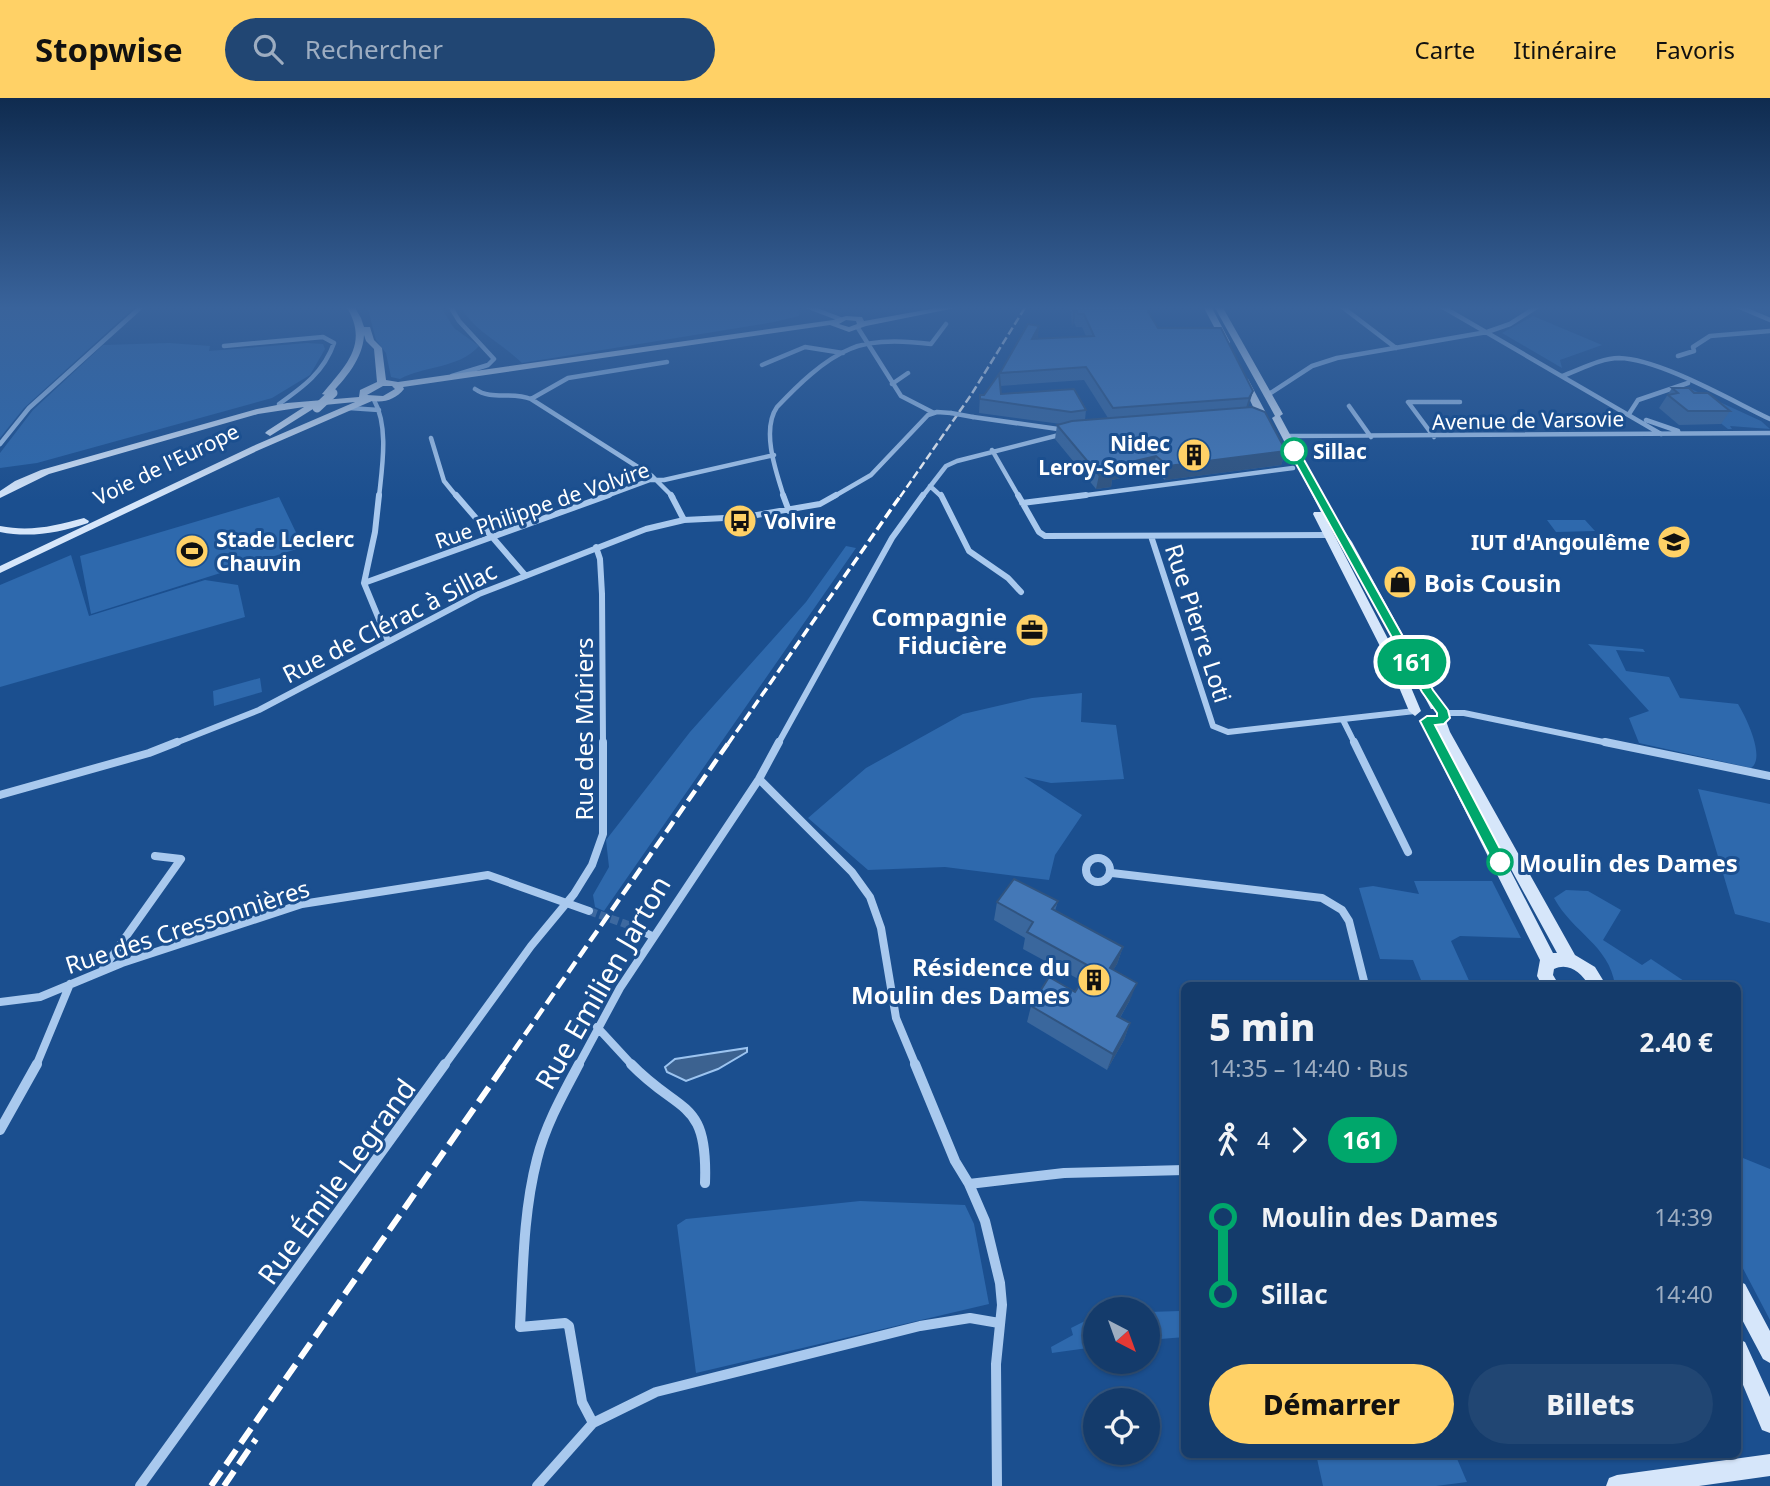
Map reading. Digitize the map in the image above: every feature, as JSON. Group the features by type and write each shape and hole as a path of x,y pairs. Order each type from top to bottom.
{"main road":[{"name":"Voie de l'Europe","path":"330,394 347,371"},
{"name":"Voie de l'Europe","path":"160,490 259,444 314,407 353,371"},
{"path":"380,371 382,383"},
{"path":"0,488 44,468 285,405 388,397 398,388 503,371"},
{"path":"382,383 398,388 513,371"},
{"path":"1241,371 1396,666 1443,732 1569,960 1590,972 1596,982"},
{"path":"1252,371 1269,394 1266,415"},
{"path":"0,568 160,490 346,408 368,397 382,383"},
{"path":"0,495 19,482 45,472 285,405"},
{"path":"1266,415 1286,436 1432,714 1549,961 1545,970 1549,982"},
{"path":"0,529 18,533 61,528 160,490"},
{"path":"1549,961 1569,960"},
{"path":"1741,1297 1770,1352"},
{"path":"1743,1373 1770,1422"},
{"path":"1617,1486 1770,1465"}],"street":[{"path":"0,444 29,408 70,371"},
{"path":"285,405 319,371"},
{"path":"434,381 469,371"},
{"path":"531,399 568,378 613,371"},
{"path":"789,511 781,493 772,423 776,405 820,371"},
{"path":"884,371 907,400 934,413"},
{"path":"1269,394 1304,371"},
{"path":"1553,371 1661,434"},
{"path":"1562,376 1578,371"},
{"path":"1662,371 1770,419"},
{"path":"892,384 908,373"},
{"path":"1629,414 1638,400 1689,383"},
{"path":"475,389 492,398 516,394 531,399 657,480 681,510 684,520"},
{"path":"285,405 299,391"},
{"path":"368,397 379,410 383,462 376,532 364,583 388,641"},
{"path":"379,410 388,397"},
{"path":"1434,437 1408,402 1460,402"},
{"path":"1349,405 1371,437"},
{"path":"346,408 379,410"},
{"name":"Rue Emilien Jarton","path":"593,1423 582,1402 569,1326 565,1323 520,1327 526,1227 537,1158 558,1102 597,1027 652,936 759,779 892,538 941,471 951,463 992,450 1072,430 934,413"},
{"name":"Rue de Clérac à Sillac","path":"0,795 118,763 178,743 287,696 469,598 660,524 789,511 820,504 872,475 923,419 934,413"},
{"path":"1629,414 1684,434"},
{"name":"Avenue de Varsovie","path":"1286,436 1770,433"},
{"path":"431,438 444,481 525,575"},
{"path":"992,450 1039,532 1045,536 1328,535"},
{"name":"Rue Philippe de Volvire","path":"364,583 650,481 774,455"},
{"path":"1022,503 1293,468"},
{"path":"930,486 943,495 968,549 1010,578 1021,592"},
{"name":"Rue Pierre Loti","path":"1151,536 1213,726 1228,732 1343,720 1464,713 1770,776"},
{"name":"Rue des Mûriers","path":"567,902 600,852 603,834 601,594 600,559 596,547"},
{"path":"1343,720 1408,852"},
{"path":"759,779 852,872 870,897 881,929 896,1018 949,1149 969,1184 985,1221 1000,1283 996,1364 997,1486"},
{"path":"103,970 181,859 155,856"},
{"path":"1112,873 1322,898 1342,910 1349,921 1364,982"},
{"name":"Rue des Cressonnières","path":"0,1002 40,997 103,970 302,904 488,875 589,911"},
{"name":"Rue Émile Legrand","path":"140,1486 531,946 567,902"},
{"path":"634,927 652,936"},
{"path":"0,1130 43,1054 70,984"},
{"path":"597,1027 643,1077 662,1094 685,1107 695,1119 705,1139 705,1183"},
{"path":"969,1184 1064,1173 1181,1170"},
{"path":"537,1486 593,1423 656,1392 920,1326 970,1318 999,1323"}],"shaded area":[{"path":"0,371 65,371 24,408 0,438"},
{"path":"75,371 312,371 310,375 272,398 37,463 0,468 0,453 33,410"},
{"path":"390,371 421,371 400,379 391,377"},
{"path":"1687,387 1761,421 1770,429 1730,426 1732,429 1728,429 1679,390"},
{"name":"Stade Leclerc Chauvin","path":"279,497 303,547 91,614 80,556"},
{"path":"1547,520 1585,520 1595,531 1556,532"},
{"path":"846,546 856,548 604,911 595,907 593,895 609,867 606,840 690,732 806,602"},
{"path":"71,555 89,616 205,580 238,585 245,617 0,687 0,585"},
{"path":"1588,644 1643,649 1645,652 1616,650 1626,671 1669,677 1680,698 1738,704 1756,747 1755,763 1751,768 1639,743 1629,718 1649,711"},
{"path":"260,678 262,692 214,706 213,691"},
{"path":"1082,693 1081,722 1116,725 1124,779 1051,783 1024,777 1082,815 1055,855 1049,880 945,867 868,870 808,818 866,768 963,714 1032,698"},
{"path":"1698,789 1770,804 1770,923 1735,914"},
{"path":"1414,881 1492,881 1521,938 1460,936 1451,941 1470,982 1422,982 1413,960 1380,959 1359,888 1373,886 1419,894"},
{"path":"1566,890 1588,891 1621,910 1603,940 1642,965 1651,959 1686,982 1614,982 1606,959 1554,898"},
{"path":"747,1048 747,1052 718,1069 686,1081 667,1072 665,1067 675,1059"},
{"path":"1741,1157 1770,1169 1770,1320 1741,1265"},
{"path":"860,1201 965,1205 974,1224 989,1304 696,1373 677,1225 686,1219"},
{"path":"1180,1311 1181,1337 1160,1339 1160,1312"},
{"path":"1083,1322 1083,1349 1052,1353 1051,1347 1073,1335 1071,1328"},
{"path":"1317,1458 1457,1458 1467,1482 1436,1486 1323,1486"}],"building":[{"path":"1001,371 1032,371 1000,373"},
{"path":"1088,371 1243,371 1253,391 1249,398 1113,408"},
{"path":"999,374 1001,394 1074,389 1086,410 1071,412 980,399 980,395 984,395"},
{"path":"1672,388 1689,388 1694,393 1708,393 1730,411 1688,411 1668,395 1678,393"},
{"name":"Nidec Leroy-Somer","path":"1252,407 1265,412 1286,451 1168,466 1156,456 1109,467 1114,473 1099,475 1057,425 1072,421"},
{"path":"1014,879 1058,901 1052,909 1123,947 1110,968 1137,983 1117,1016 1130,1023 1113,1054 1031,1006 1049,977 1075,992 1091,967 1027,932 1033,922 997,902"}],"tunnel":[{"path":"589,911 634,927"}],"railway":[{"path":"900,497 986,371"},
{"path":"728,744 901,495"},
{"path":"503,1066 729,742"},
{"path":"211,1486 505,1064"},
{"path":"224,1486 256,1439"}],"bus line":[{"name":"161","path":"1294,451 1428,692 1443,713 1440,721 1427,721 1500,862"}],"place":[{"name":"Sillac","path":"1294,451"},
{"name":"Nidec Leroy-Somer","path":"1194,455"},
{"name":"Volvire","path":"740,521"},
{"name":"IUT d'Angoulême","path":"1674,542"},
{"name":"Stade Leclerc Chauvin","path":"192,551"},
{"name":"Bois Cousin","path":"1400,582"},
{"name":"Compagnie Fiducière","path":"1032,630"},
{"name":"Moulin des Dames","path":"1500,862"},
{"name":"Résidence du Moulin des Dames","path":"1094,980"}]}
